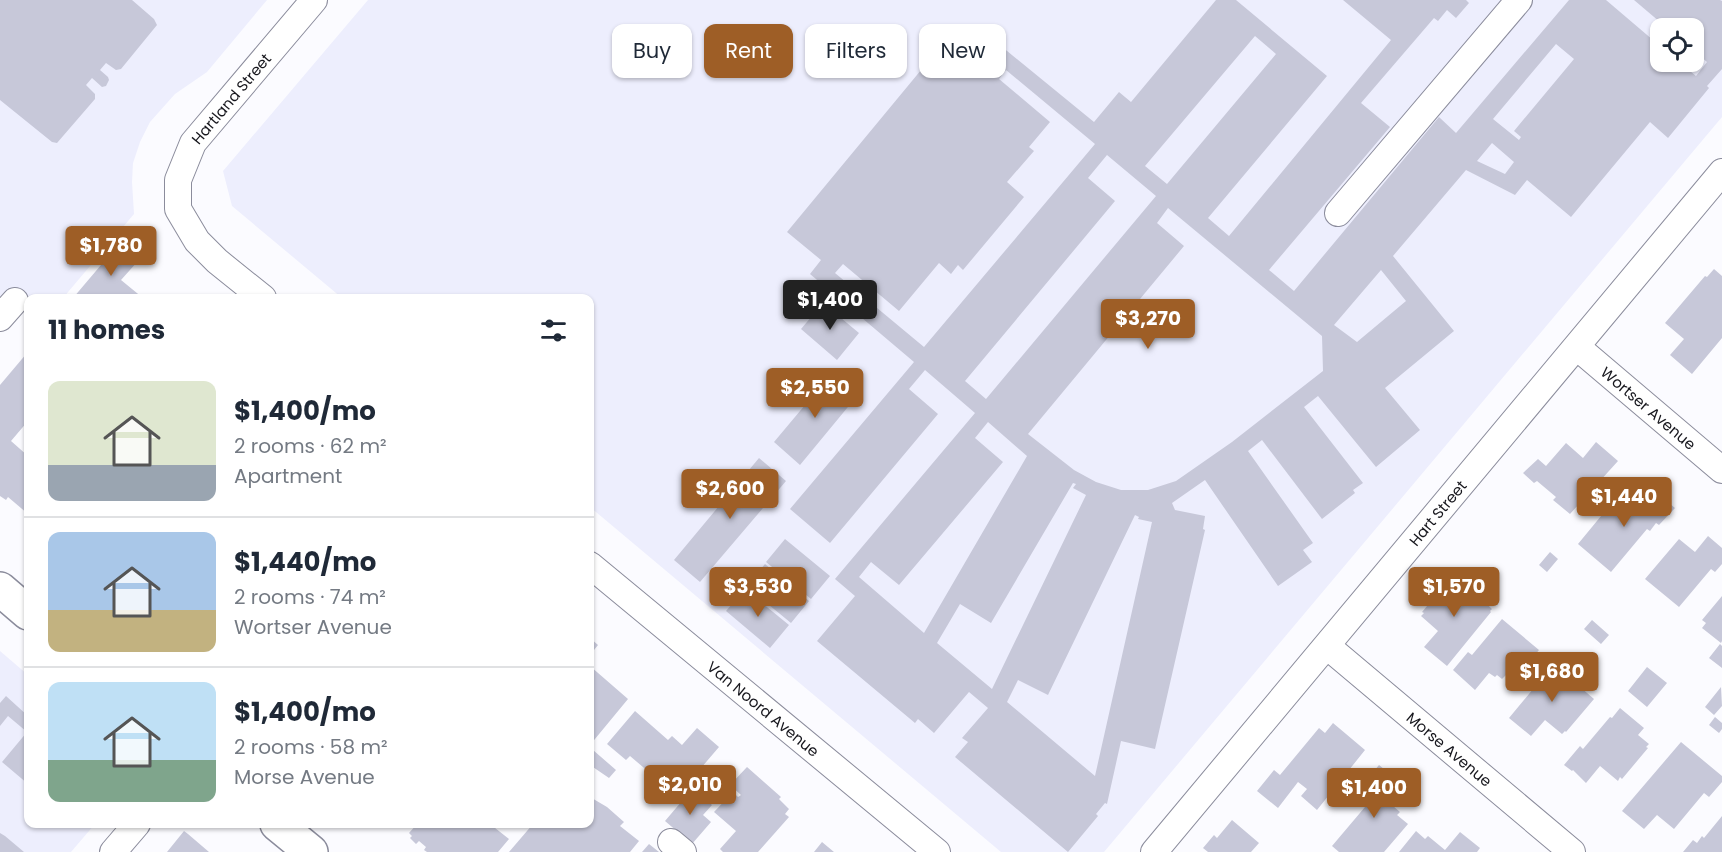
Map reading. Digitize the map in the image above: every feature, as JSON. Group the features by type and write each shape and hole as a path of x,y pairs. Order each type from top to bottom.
{"main road":[{"path":"0,589 24,610"},
{"path":"282,828 311,852"}],"street":[{"name":"Hartland Street","path":"258,294 217,261 197,241 178,209 178,180 193,143 314,0"},
{"path":"1338,213 1519,0"},
{"name":"Hart Street","path":"1154,852 1722,172"},
{"name":"Wortser Avenue","path":"1577,347 1722,470"},
{"name":"Van Noord Avenue","path":"594,568 938,852"},
{"name":"Morse Avenue","path":"1327,646 1572,852"},
{"path":"113,852 134,828"}],"shaded area":[{"path":"0,0 267,0 207,72 175,94 150,122 133,163 134,214 66,294 24,296 20,292 0,315"},
{"path":"368,0 1722,0 1722,117 1104,852 1001,852 594,510 594,294 337,294 232,206 223,171"},
{"path":"0,651 24,672 24,828 92,828 71,852 0,852"}],"building":[{"path":"0,0 132,0 154,19 157,25 121,69 116,70 106,63 100,70 108,77 106,86 102,87 92,78 86,85 95,94 95,99 57,143 52,142 0,100"},
{"path":"1216,0 1236,0 1327,76 1208,218 1229,236 1391,40 1343,0 1466,0 1469,3 1456,18 1447,10 1438,21 1434,18 1361,103 1390,127 1269,270 1294,291 1439,117 1456,133 1569,0 1606,0 1650,37 1650,72 1691,72 1696,76 1699,72 1704,72 1707,62 1704,59 1704,18 1655,18 1634,0 1722,1 1722,69 1707,86 1709,88 1668,138 1650,122 1571,217 1527,180 1515,195 1466,170 1393,256 1454,331 1385,388 1420,430 1376,467 1318,396 1304,407 1363,483 1353,490 1355,493 1322,519 1262,440 1248,451 1313,543 1303,550 1312,562 1278,586 1205,480 1172,503 1175,510 1205,516 1203,529 1205,530 1155,749 1121,741 1107,804 1105,803 1096,814 1098,816 1068,852 955,757 968,742 962,738 988,708 969,692 934,733 918,719 915,723 817,641 855,596 835,579 975,413 925,370 909,389 938,414 830,543 790,509 914,362 810,274 821,260 787,232 919,72 919,78 1000,78 1050,122 1029,147 1034,151 1007,182 1024,197 963,270 958,265 951,274 939,263 899,311 843,264 835,273 924,347 1095,144 1006,70 1006,50 1094,122 1119,92 1131,102","holes":["1255,36 1276,54 1167,184 1145,166","1556,44 1574,59 1514,131 1521,137 1519,140 1493,119","1492,143 1514,162 1505,174 1477,161","1107,155 1156,196 986,399 965,381 1115,201 1088,178","1168,208 1322,336 1323,371 1232,442 1176,481 1148,490 1121,490 1096,482 1074,470 1028,434 1184,246 1157,223","1381,270 1406,301 1357,342 1334,325","988,422 1027,456 924,633 859,577 871,562 899,585 1003,462 975,438","1073,483 1076,484 1073,488 1086,495 992,689 937,643 960,604 991,623","1135,515 1139,517 1138,519 1152,522 1095,776 1007,702 1018,680 1048,695"]},
{"path":"116,243 138,261 121,280 138,294 76,294 101,265 99,263"},
{"path":"1714,269 1722,276 1722,338 1692,374 1670,355 1684,339 1665,323 1705,276 1707,277"},
{"path":"823,303 859,333 837,360 801,329"},
{"path":"24,357 24,426 11,441 24,452 24,511 8,497 6,500 0,496 0,385"},
{"path":"831,374 857,396 800,465 774,442"},
{"path":"1596,442 1618,461 1570,514 1553,500 1556,497 1523,473 1538,459 1546,466 1566,443 1583,458"},
{"path":"759,458 786,481 700,582 674,560"},
{"path":"1652,489 1675,508 1659,525 1656,523 1650,531 1647,529 1611,572 1578,544 1620,493 1637,507"},
{"path":"1708,536 1722,548 1722,564 1715,572 1711,569 1679,607 1645,579 1679,539 1695,552"},
{"path":"785,539 830,576 811,599 766,562"},
{"path":"1550,552 1558,559 1547,572 1539,565"},
{"path":"765,564 809,601 791,623 746,586"},
{"path":"1455,573 1479,593 1477,595 1492,609 1447,666 1424,647 1438,631 1421,616"},
{"path":"745,589 789,625 770,648 726,611"},
{"path":"1722,596 1721,643 1702,628 1706,623 1702,620"},
{"path":"1502,619 1539,650 1513,681 1506,675 1502,679 1489,673 1475,690 1453,670 1468,652 1472,655"},
{"path":"1592,620 1609,635 1601,644 1584,629"},
{"path":"1720,644 1722,646 1722,668 1709,658"},
{"path":"1557,663 1594,699 1566,732 1562,734 1545,720 1531,736 1509,718"},
{"path":"1647,667 1667,683 1647,707 1628,691"},
{"path":"594,669 628,699 594,740"},
{"path":"1721,687 1722,706 1714,715 1705,707"},
{"path":"6,696 24,712 24,729 8,716 0,726 0,703"},
{"path":"1620,708 1644,728 1638,735 1649,744 1646,747 1648,748 1622,779 1620,777 1618,781 1600,766 1586,783 1573,770 1564,765 1580,746 1583,749"},
{"path":"635,711 668,740 672,736 682,745 697,728 719,747 677,796 630,756 626,760 607,744"},
{"path":"1715,717 1722,723 1719,733 1709,725"},
{"path":"1333,723 1365,750 1317,810 1301,796 1307,789 1298,782 1278,808 1257,791 1274,770 1280,775 1319,728 1325,733"},
{"path":"24,736 24,781 2,762"},
{"path":"1681,742 1722,776 1722,782 1709,797 1704,793 1674,829 1657,815 1644,829 1622,811"},
{"path":"594,751 616,770 609,778 594,768"},
{"path":"1379,765 1401,783 1386,800 1400,812 1397,815 1408,824 1384,852 1339,852 1332,846 1376,794 1364,783"},
{"path":"747,767 781,797 779,799 789,809 785,814 789,817 758,852 723,852 720,849 736,831 714,812 733,792 738,797 741,795 730,785"},
{"path":"693,788 712,805 703,815 711,822 692,844 665,821"},
{"path":"594,799 624,822 620,826 639,841 630,852 509,852 530,828 594,828"},
{"path":"1722,816 1722,852 1683,852 1693,840 1697,843 1702,836 1704,838"},
{"path":"1232,820 1259,843 1251,852 1208,852 1203,848 1214,835 1217,838"},
{"path":"413,828 495,828 509,839 498,852 427,852 424,850 426,847 419,841 416,844 410,838 412,836 409,833"},
{"path":"184,831 188,834 209,852 167,852"},
{"path":"1416,831 1425,839 1428,836 1445,850 1460,832 1480,848 1477,852 1399,852"},
{"path":"0,833 5,836 24,852 0,852"},
{"path":"822,842 834,852 814,852"},
{"path":"649,844 659,852 642,852"}]}
